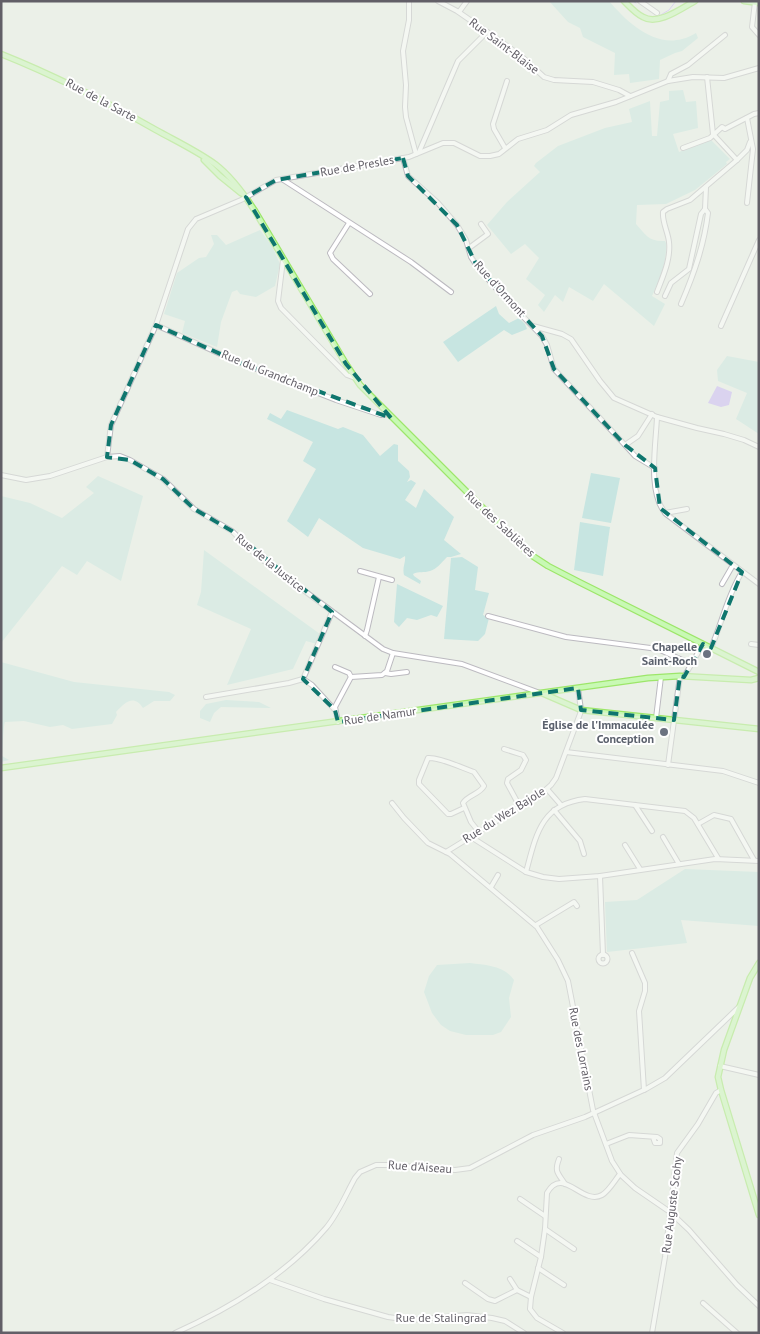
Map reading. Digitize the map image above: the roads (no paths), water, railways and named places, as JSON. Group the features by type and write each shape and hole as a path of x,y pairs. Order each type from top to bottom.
{"main road":[{"path":"624,1 643,18 654,20 681,10 695,1"},
{"path":"744,1 758,2"},
{"name":"Rue de la Sarte","path":"1,54 44,71 94,95 198,153 246,197"},
{"name":"Rue des Sablières","path":"246,197 354,378 528,553 563,574 759,672"},
{"path":"759,672 759,678"},
{"name":"Rue de Namur","path":"1,768 661,677 751,680 759,678"},
{"path":"542,694 581,710 759,729"},
{"path":"759,963 750,978 724,1050 718,1077 759,1215"}],"street":[{"path":"409,1 409,20 403,50 406,84 405,107 406,118 417,153"},
{"name":"Rue Saint-Blaise","path":"438,1 459,12 521,56 544,77 554,80 593,82 619,90 630,96"},
{"path":"459,12 467,1"},
{"path":"640,1 657,13"},
{"path":"758,2 752,27 759,35"},
{"path":"417,153 458,61 487,32"},
{"path":"668,81 671,74 688,65 725,35"},
{"name":"Rue de Presles","path":"106,458 112,425 156,325 188,229 196,219 246,197 276,180 403,158 443,143 454,143 480,156 499,154 518,139 547,130 571,115 616,102 668,81 693,77 724,78 759,68"},
{"path":"707,78 713,134 737,160"},
{"path":"505,148 493,124 507,81"},
{"path":"683,148 710,138 722,127 725,128 759,113"},
{"path":"747,118 752,149 747,203"},
{"path":"657,292 670,252 662,217 663,212 666,209 690,200 737,160 747,150 750,142"},
{"path":"741,156 748,156 752,159"},
{"name":"Rue d'Ormont","path":"403,158 408,176 438,203 457,225 466,240 471,257 483,273 533,326 562,334 571,339 614,398 657,416 744,440 759,447"},
{"path":"282,179 349,224 411,262 451,292"},
{"path":"681,304 694,274 705,237 708,213 705,209 706,187"},
{"path":"665,296 671,283 689,269 701,214 705,209"},
{"path":"349,224 330,253 333,259 370,294"},
{"path":"469,248 488,234 481,224"},
{"path":"721,326 759,240"},
{"name":"Rue des Sablières","path":"283,260 278,301 281,308 347,375 354,378"},
{"path":"282,268 288,267"},
{"path":"662,279 671,283"},
{"name":"Rue du Grandchamp","path":"156,325 302,387 381,415 388,414"},
{"path":"533,326 547,345 554,369 636,456 655,468"},
{"path":"335,362 345,363"},
{"path":"340,368 345,363"},
{"path":"625,445 638,436 652,414"},
{"path":"657,416 655,468 657,498 660,508 759,584"},
{"name":"Rue de la Justice","path":"1,475 26,480 50,476 106,458 120,456 130,460 163,479 194,509 232,532 256,555 383,649 393,653 462,664 542,694"},
{"path":"665,513 687,509"},
{"path":"722,584 733,565"},
{"path":"360,571 392,580"},
{"path":"711,648 726,605 742,572"},
{"path":"364,636 368,630 379,577"},
{"path":"303,679 332,612"},
{"path":"488,616 566,637 658,650 691,664"},
{"path":"668,765 682,677 703,644"},
{"path":"751,644 759,645"},
{"path":"350,677 382,674 387,671 393,653"},
{"path":"335,667 349,673 350,677"},
{"path":"385,672 392,674 407,672"},
{"path":"335,710 350,677"},
{"path":"656,718 661,677"},
{"path":"206,697 303,679 312,685 335,710 338,722"},
{"name":"Rue du Wez Bajole","path":"446,852 548,789 556,778 581,710 578,688"},
{"path":"504,749 523,755 526,760 521,770 508,779 507,784 520,807"},
{"path":"566,752 723,771 759,783"},
{"path":"464,808 448,814 419,784 428,758 432,757 477,774 484,786 463,803 471,822 479,832"},
{"path":"548,789 560,805"},
{"path":"526,872 539,829 554,810 560,805 573,800 585,799 681,810 691,814 718,858"},
{"name":"Rue des Lorrains","path":"392,803 428,843 446,852 536,925 558,960 568,981 594,1113 612,1161 620,1175 635,1188 670,1212 689,1230 737,1285 759,1306"},
{"path":"635,804 652,831"},
{"path":"554,810 580,842 584,854"},
{"path":"698,824 714,815 731,819 756,860"},
{"path":"471,837 526,872 542,877 559,879 600,876 718,858 756,860"},
{"path":"663,837 679,864"},
{"path":"624,845 640,869"},
{"path":"491,887 498,875"},
{"path":"600,876 603,955"},
{"path":"536,925 574,902 577,906"},
{"path":"632,953 645,983 645,991 639,1011 644,1090"},
{"name":"Rue d'Aiseau","path":"175,1333 209,1317 270,1280 295,1260 327,1226 360,1172 376,1165 455,1170 470,1168 533,1135 594,1113 665,1078 741,1004"},
{"path":"720,1066 759,1075"},
{"name":"Rue Auguste Scohy","path":"652,1333 665,1257 677,1154 698,1124 716,1093 721,1090"},
{"path":"606,1144 629,1135 654,1137"},
{"path":"559,1159 556,1172 565,1184"},
{"path":"563,1333 537,1318 530,1309 545,1229 546,1197 549,1190 555,1184 565,1184 592,1197 602,1195 620,1175"},
{"path":"520,1199 545,1216"},
{"path":"545,1229 574,1249"},
{"path":"517,1241 540,1257"},
{"path":"538,1268 564,1285"},
{"path":"510,1278 517,1290 531,1297"},
{"name":"Rue de Stalingrad","path":"270,1280 324,1299 388,1317 410,1320 467,1315 505,1321 524,1333"},
{"path":"465,1283 495,1301 517,1290"},
{"path":"703,1303 737,1333"}],"waterway":[{"path":"659,16 669,10 676,1"}],"place":[{"name":"Chapelle Saint-Roch","path":"707,654"},
{"name":"Église de l'Immaculée Conception","path":"664,732"}]}
